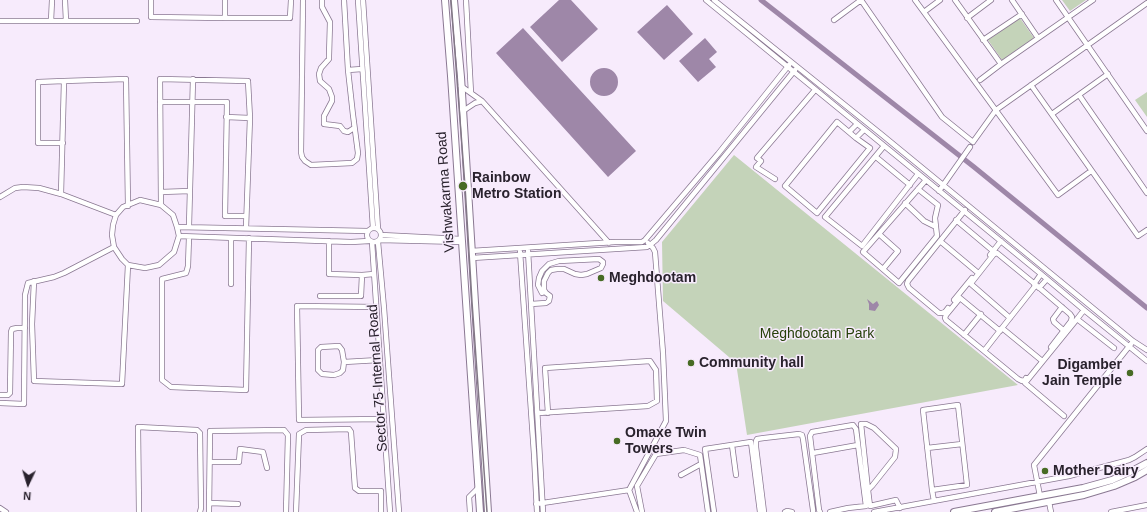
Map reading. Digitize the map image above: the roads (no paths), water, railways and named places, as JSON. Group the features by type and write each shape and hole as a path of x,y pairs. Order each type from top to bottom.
{"main road":[{"name":"Vishwakarma Road","path":"445,0 480,512"},
{"name":"Vishwakarma Road","path":"454,0 463,111 488,512"},
{"path":"471,382 474,384 480,381"},
{"path":"472,400 475,398 481,398"},
{"path":"954,512 1083,488 1112,480 1146,466"},
{"path":"995,512 1084,495 1114,486 1135,477 1146,466"}],"street":[{"path":"51,21 52,0"},
{"path":"65,0 66,21"},
{"path":"151,0 151,17 225,18 290,18 291,0"},
{"path":"225,0 225,18"},
{"path":"303,0 301,152 305,161 311,165 352,163 357,159 358,153 348,70 344,0"},
{"path":"322,0 322,7 330,22 329,59 321,68 320,81 329,89 332,97 332,101 324,116 324,124 340,126 344,131 348,132 354,128"},
{"path":"358,0 375,228"},
{"path":"363,0 375,228"},
{"path":"466,0 471,93"},
{"path":"706,0 1147,361"},
{"path":"714,0 1147,350"},
{"path":"834,20 861,0 942,117 973,142 996,110 1147,3"},
{"path":"915,0 1058,194 1091,170"},
{"path":"924,12 940,0"},
{"path":"954,0 1000,64"},
{"path":"967,18 991,0"},
{"path":"1012,0 1038,38"},
{"path":"1056,0 1147,131"},
{"path":"980,80 1000,64 1093,0"},
{"path":"983,40 1022,14"},
{"path":"0,21 137,21"},
{"path":"459,61 469,60"},
{"path":"472,255 520,248 642,242 718,154 792,63"},
{"path":"472,255 521,255 647,247 656,240 798,67"},
{"path":"348,70 362,69"},
{"path":"1052,114 1108,74"},
{"path":"63,143 38,143 38,82 126,79 128,206"},
{"path":"161,205 160,79 248,81 250,118 246,228"},
{"path":"189,226 193,79"},
{"path":"61,194 64,81"},
{"path":"1031,85 1138,236 1147,230"},
{"path":"461,86 482,101 609,243"},
{"path":"775,179 756,167 761,161 757,158 815,90"},
{"path":"1079,95 1147,193"},
{"path":"463,111 475,103 482,101"},
{"path":"160,102 227,102 225,216 246,216"},
{"path":"226,117 250,118"},
{"path":"837,122 856,138 870,148 817,213 785,186 837,122"},
{"path":"849,132 857,124"},
{"path":"856,138 864,130"},
{"path":"884,146 825,217 862,246 918,174"},
{"path":"939,191 970,147"},
{"path":"876,157 910,185"},
{"path":"918,189 938,205 935,218 937,236 899,283 863,252 905,203 926,180"},
{"path":"0,197 15,188 39,188 61,194 116,215"},
{"path":"161,192 190,191"},
{"path":"140,200 161,205 173,215 179,236 174,252 159,265 145,268 128,265 114,247 112,230 116,215 123,207 128,206 140,200"},
{"path":"905,203 924,221 936,227"},
{"path":"968,206 908,281 907,284 909,288 939,313 945,312 1001,241"},
{"path":"956,220 993,251"},
{"path":"177,227 189,226 368,231 375,228"},
{"path":"375,228 380,231 380,239"},
{"path":"280,229 280,239"},
{"path":"368,231 366,235 370,242"},
{"path":"879,234 898,251 883,269"},
{"path":"179,236 351,242 370,242 380,239 461,241"},
{"path":"189,236 186,273 162,279 162,380 171,387 246,390 250,238"},
{"path":"231,238 231,284"},
{"name":"Sector 75 Internal Road","path":"380,239 400,512"},
{"path":"637,512 629,490 666,421 663,353 655,252 645,240"},
{"path":"329,241 329,274 374,274"},
{"path":"940,241 977,272"},
{"name":"Sector 75 Internal Road","path":"370,242 374,274 390,512"},
{"path":"0,403 24,404 25,295 28,283 64,273 114,247"},
{"path":"520,248 537,512"},
{"path":"528,248 543,512"},
{"path":"1010,318 971,284 996,253 1062,307 1072,317 1041,360 1025,380 1022,381 945,318 960,298 1041,360"},
{"path":"542,303 540,300 543,293 544,290 544,281 551,270 564,269 575,274 587,274 601,268 603,264 602,260 554,262 549,264 540,274 538,282 539,288 543,293"},
{"path":"570,261 570,271"},
{"path":"34,281 32,324 34,381 122,384 128,265"},
{"path":"1036,286 1041,274"},
{"path":"320,296 362,296 362,275"},
{"path":"984,351 1036,286 1047,278"},
{"path":"531,295 543,293 549,294 550,300 546,303 532,304"},
{"path":"376,307 298,306 299,420 383,419"},
{"path":"1062,307 1052,319 1063,330"},
{"path":"1064,416 1025,383 1084,310"},
{"path":"964,335 981,314"},
{"path":"1077,320 1114,348"},
{"path":"0,395 8,395 10,393 12,329 25,328"},
{"path":"1040,496 1034,465 1134,341"},
{"path":"339,346 342,350 344,362 343,370 340,372 334,375 322,374 318,370 318,350 321,347 339,346"},
{"path":"344,362 379,360"},
{"path":"528,360 534,360"},
{"path":"538,413 548,413 648,406 657,401 656,370 650,361 545,368 548,413"},
{"path":"932,490 967,484 958,405 923,410 932,490 934,501"},
{"path":"868,490 895,457 896,449 874,428 866,424 861,424 867,483 870,506 896,500 900,508"},
{"path":"820,512 810,436 812,432 853,425 856,429 866,506 830,512"},
{"path":"139,512 138,427 197,430 200,433 200,512"},
{"path":"210,512 210,431 284,430 288,435 286,512"},
{"path":"296,512 298,436 301,432 306,430 350,430 355,488 359,491 389,490"},
{"path":"764,512 756,441 757,439 798,434 802,435 804,439 813,512"},
{"path":"714,512 705,449 751,442 760,512"},
{"path":"928,448 962,444"},
{"path":"732,445 736,475"},
{"path":"813,453 858,445"},
{"path":"210,462 239,462 240,449 263,452 267,468"},
{"path":"874,512 1069,476 1129,460 1147,449"},
{"path":"642,512 637,486 656,454 684,450 700,455 708,512"},
{"path":"680,475 701,464"},
{"path":"470,512 470,497 478,488"},
{"path":"536,504 629,490"},
{"path":"381,491 381,512"},
{"path":"1049,502 1051,512"},
{"path":"210,503 238,504"},
{"path":"1111,512 1147,505"},
{"path":"0,508 6,512"},
{"path":"785,512 792,512"}],"waterway":[{"path":"761,0 974,167 1147,308"}],"railway":[{"path":"451,0 487,512"}],"place":[{"name":"Rainbow Metro Station","path":"463,186"},
{"name":"Meghdootam","path":"601,278"},
{"name":"Community hall","path":"691,363"},
{"name":"Digamber Jain Temple","path":"1130,373"},
{"name":"Omaxe Twin Towers","path":"617,441"},
{"name":"Mother Dairy","path":"1045,471"}],"park label":[{"name":"Meghdootam Park","path":"817,334"}]}
